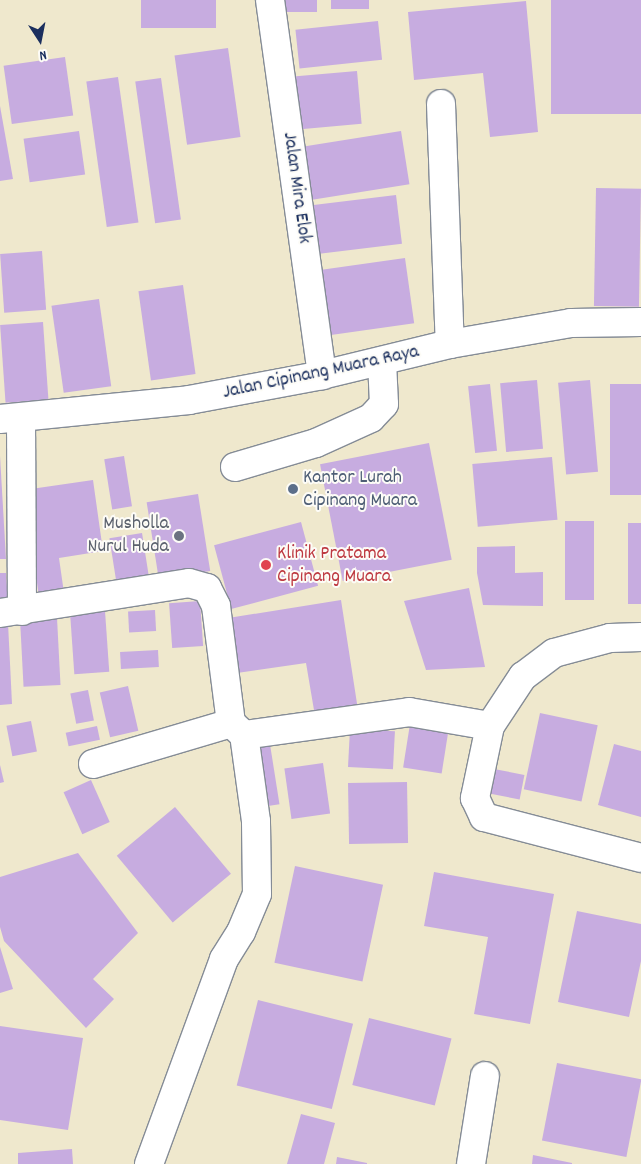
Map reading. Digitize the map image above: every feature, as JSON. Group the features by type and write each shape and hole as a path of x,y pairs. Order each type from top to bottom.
{"street":[{"name":"Jalan Mira Elok","path":"270,0 322,375"},
{"path":"441,104 450,344"},
{"name":"Jalan Cipinang Muara Raya","path":"11,418 189,400 322,375 450,344 571,324 641,322"},
{"path":"235,467 316,443 371,418 384,404 382,361"},
{"path":"11,418 11,612 189,583 207,588 216,606 256,821 257,894 241,932 224,959 150,1164"},
{"path":"641,637 610,638 554,653 523,676 490,726 476,785 475,798 484,817 641,858"},
{"path":"93,764 238,729 409,712 490,726"},
{"path":"471,1164 485,1076"}],"building":[{"path":"141,0 216,0 216,28 141,28"},
{"path":"285,0 317,0 317,12 285,12"},
{"path":"331,0 369,0 369,9 331,9"},
{"path":"551,0 641,0 641,114 551,114"},
{"path":"526,1 538,132 490,137 483,73 414,80 408,12"},
{"path":"378,21 382,60 300,68 295,30"},
{"path":"228,48 241,137 187,145 175,56"},
{"path":"65,57 73,115 12,124 4,66"},
{"path":"357,71 362,124 298,129 293,77"},
{"path":"118,77 138,223 107,227 86,81"},
{"path":"161,78 181,220 155,223 135,82"},
{"path":"0,106 13,179 0,181"},
{"path":"79,131 85,175 30,182 24,139"},
{"path":"401,131 409,184 311,200 302,147"},
{"path":"596,188 641,189 639,307 594,306"},
{"path":"396,195 402,244 320,254 314,205"},
{"path":"42,251 46,310 4,313 0,254"},
{"path":"405,258 414,323 331,335 322,270"},
{"path":"183,285 196,374 151,380 138,291"},
{"path":"99,299 111,386 64,393 51,306"},
{"path":"43,322 48,400 6,403 0,325"},
{"path":"537,380 543,449 506,452 500,383"},
{"path":"590,380 598,472 566,474 558,383"},
{"path":"490,384 497,451 475,453 468,386"},
{"path":"610,384 641,384 641,495 610,495"},
{"path":"429,443 452,560 343,581 320,464"},
{"path":"0,456 6,559 0,559"},
{"path":"124,456 132,506 112,510 104,459"},
{"path":"552,457 557,520 478,527 472,464"},
{"path":"93,480 103,551 59,558 64,593 39,597 24,490"},
{"name":"Musholla Nurul Huda","path":"198,494 210,571 159,579 147,502"},
{"path":"565,521 594,521 594,600 565,600"},
{"name":"Klinik Pratama Cipinang Muara","path":"301,522 318,586 231,609 214,545"},
{"path":"628,523 641,523 641,604 628,604"},
{"path":"142,533 150,581 117,587 109,538"},
{"path":"515,546 515,573 543,572 543,606 483,605 477,573 477,547"},
{"path":"0,573 6,573 8,601 0,602"},
{"path":"469,588 485,667 426,670 404,601"},
{"path":"341,600 358,710 315,716 306,663 230,674 222,619"},
{"path":"200,601 203,646 172,648 169,603"},
{"path":"155,610 156,631 129,632 128,611"},
{"path":"105,611 109,672 74,674 70,613"},
{"path":"57,618 61,685 24,687 20,620"},
{"path":"8,623 12,704 0,705 0,624"},
{"path":"158,650 159,667 121,669 120,652"},
{"path":"128,686 138,731 110,737 100,693"},
{"path":"88,690 94,720 76,724 70,693"},
{"path":"540,713 598,725 581,802 524,789"},
{"path":"31,721 37,751 12,756 6,726"},
{"path":"410,724 449,730 442,774 403,767"},
{"path":"97,726 100,740 69,746 66,733"},
{"path":"350,729 395,731 393,769 348,767"},
{"path":"269,738 279,804 260,807 249,741"},
{"path":"614,744 641,751 641,817 598,805"},
{"path":"323,763 330,814 291,819 284,768"},
{"path":"0,765 4,782 0,783"},
{"path":"494,769 524,775 520,799 489,794"},
{"path":"91,780 110,822 82,834 64,792"},
{"path":"407,782 408,843 349,844 348,783"},
{"path":"175,807 231,874 173,922 117,856"},
{"path":"78,853 138,933 93,979 114,999 86,1028 4,941 0,927 0,877"},
{"path":"295,866 383,885 362,982 274,963"},
{"path":"434,872 554,894 530,1024 474,1014 488,937 424,926"},
{"path":"577,911 641,924 641,961 629,1017 558,1002"},
{"path":"0,947 13,989 0,993"},
{"path":"258,1000 353,1024 332,1109 237,1085"},
{"path":"369,1018 451,1039 435,1106 352,1085"},
{"path":"0,1026 83,1038 68,1130 0,1120"},
{"path":"557,1063 641,1079 626,1157 542,1141"},
{"path":"301,1114 335,1123 324,1164 287,1164"},
{"path":"72,1149 73,1164 18,1164 18,1153"},
{"path":"533,1155 572,1163 572,1164 532,1164"},
{"path":"337,1157 367,1163 367,1164 336,1164"}],"place":[{"name":"Kantor Lurah Cipinang Muara","path":"293,489"},
{"name":"Musholla Nurul Huda","path":"179,536"},
{"name":"Klinik Pratama Cipinang Muara","path":"266,565"}]}
